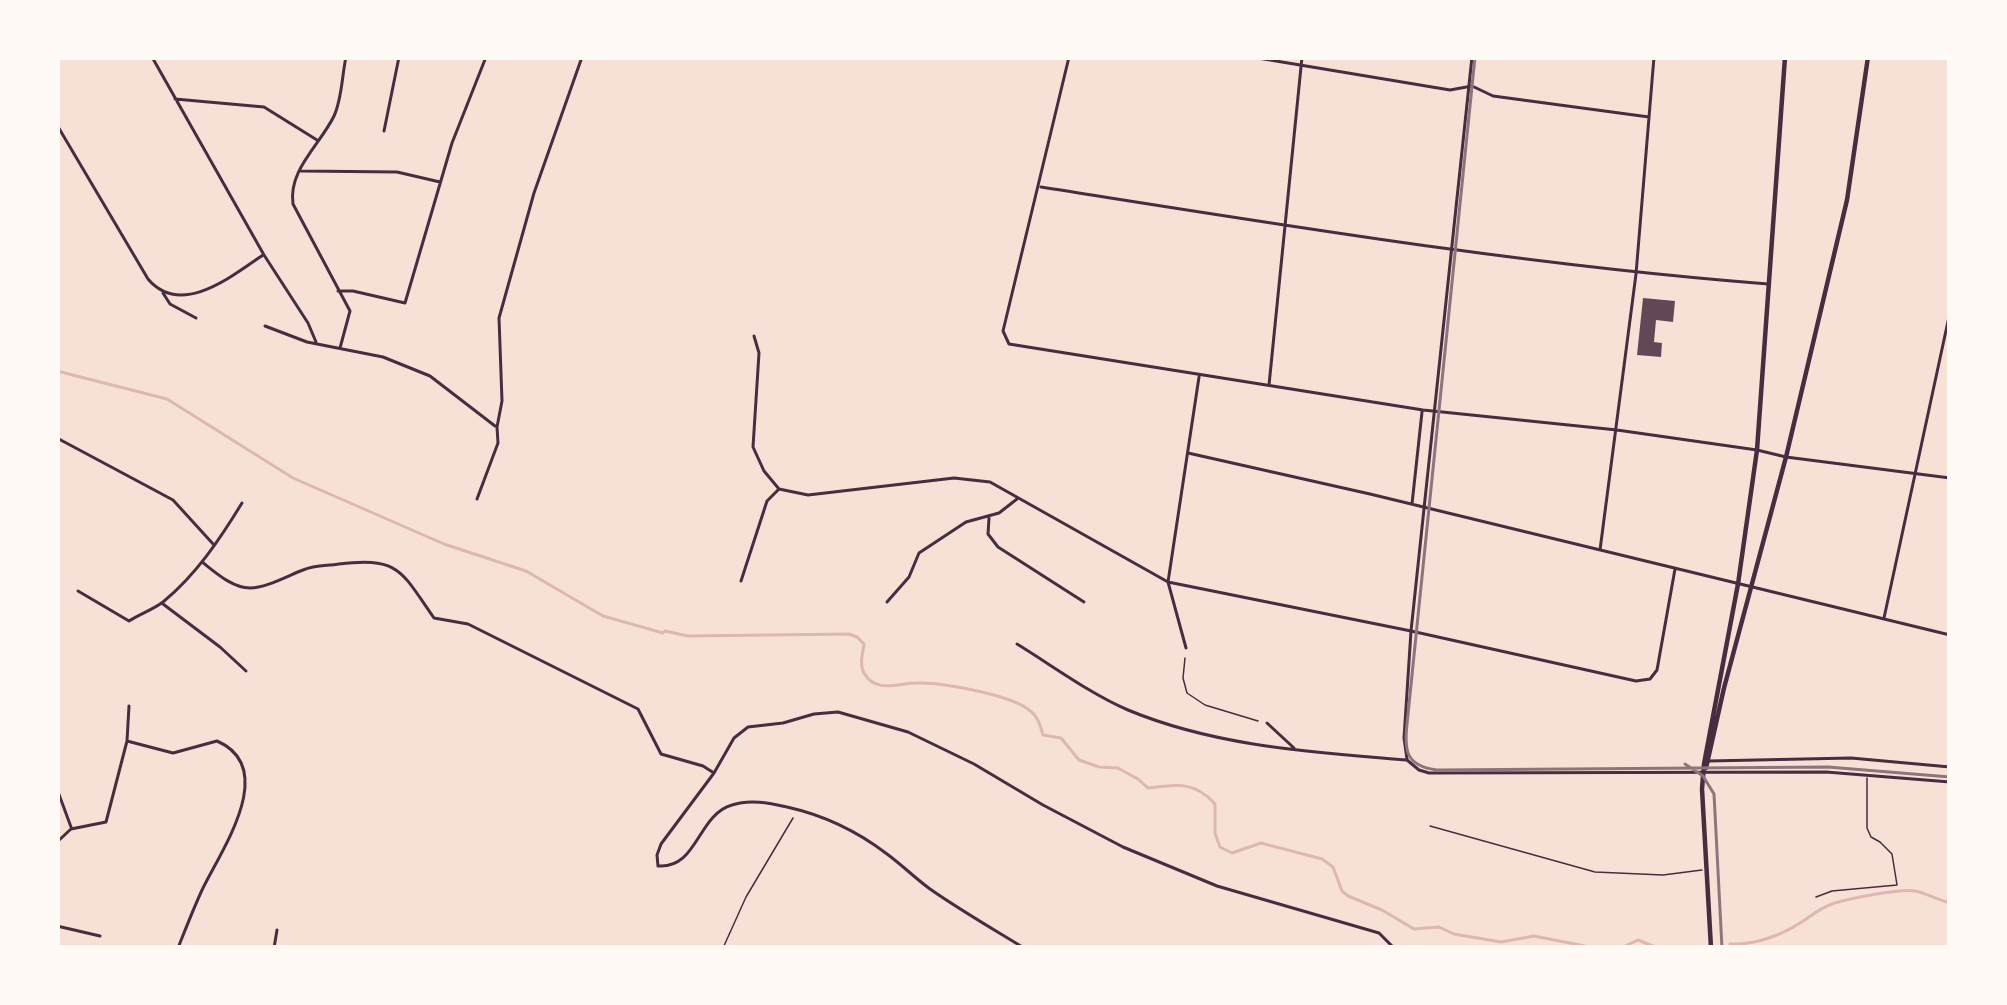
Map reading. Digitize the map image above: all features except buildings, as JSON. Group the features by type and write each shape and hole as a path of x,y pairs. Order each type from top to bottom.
{"street":[{"path":"152,57 316,342"},
{"path":"340,348 350,311 293,205 291,191 335,113 346,57"},
{"path":"384,131 399,57"},
{"path":"338,291 405,303 440,182 486,57"},
{"path":"477,499 498,443 500,318 534,193 582,57"},
{"path":"1069,57 1003,331 1009,344 1436,412 1617,430 1786,458 1950,478"},
{"path":"1252,57 1450,90 1476,86 1493,96 1648,117"},
{"path":"1269,386 1302,57"},
{"path":"1408,760 1404,738 1412,631 1472,57"},
{"path":"1600,552 1636,274 1654,57"},
{"path":"1711,948 1705,769 1757,450 1785,57"},
{"path":"1705,769 1847,200 1868,57"},
{"path":"173,99 264,107 317,140"},
{"path":"58,130 148,279 170,304 196,318"},
{"path":"299,171 397,172 440,182"},
{"path":"1039,187 1453,251 1636,274 1770,284"},
{"path":"162,292 197,294 264,255"},
{"path":"1883,620 1950,312"},
{"path":"265,326 307,342 382,357 430,376 497,427"},
{"path":"754,336 760,352 753,447 779,489 808,495 954,478 990,482 1168,583 1636,680 1651,679 1657,670 1675,569"},
{"path":"1186,648 1168,583 1199,375"},
{"path":"1412,506 1423,410"},
{"path":"57,437 173,500 216,547"},
{"path":"1188,453 1950,635"},
{"path":"742,580 767,501 779,489"},
{"path":"887,602 909,577 919,553 966,522 999,512 1018,498"},
{"path":"78,591 129,621 162,603 202,562 242,503"},
{"path":"989,516 988,535 998,547 1084,602"},
{"path":"202,562 237,586 253,589 316,565 378,562 392,566 405,576 434,618 468,624 638,709 661,754 714,773"},
{"path":"162,603 246,671"},
{"path":"1017,644 1123,707 1156,720 1268,748 1408,760 1419,770 1444,774 1693,771 1851,758 1950,767"},
{"path":"57,842 71,829 106,822 128,741 129,706"},
{"path":"1024,948 927,887 855,833 798,810 770,803 731,805 715,815 683,861 672,867 658,866 657,855 734,738 748,727 838,712 908,732 1123,847 1217,886 1379,933 1394,948"},
{"path":"1267,723 1296,749"},
{"path":"128,741 172,753 217,741 235,751 243,769 242,810 178,948"},
{"path":"1705,769 1950,782"},
{"path":"57,789 71,829"},
{"path":"57,926 100,936"},
{"path":"274,948 277,930"}],"lane":[{"path":"1816,897 1832,891 1897,886 1892,854 1867,828 1867,774"},
{"path":"1430,826 1595,872 1663,875 1706,870"}],"path":[{"path":"1186,648 1187,693 1205,706 1267,723"},
{"path":"723,948 746,897 798,810"}],"waterway":[{"path":"57,371 167,399 293,478 444,544 526,571 603,616 688,636 849,634 864,644 863,670 875,683 942,685 1020,704 1035,715 1043,735 1061,738 1079,760 1118,768 1148,788 1184,786 1200,791 1215,804 1220,847 1232,853 1261,843 1322,859 1333,867 1348,896 1414,929 1439,927 1501,942 1534,936 1595,948"},
{"path":"1730,944 1775,936 1828,906 1887,892 1908,890 1950,903"},
{"path":"1621,948 1638,940 1658,948"}],"tram line":[{"path":"1475,57 1407,724 1409,756 1437,770 1828,767 1950,777"},
{"path":"1685,764 1703,776 1714,794 1722,948"}]}
